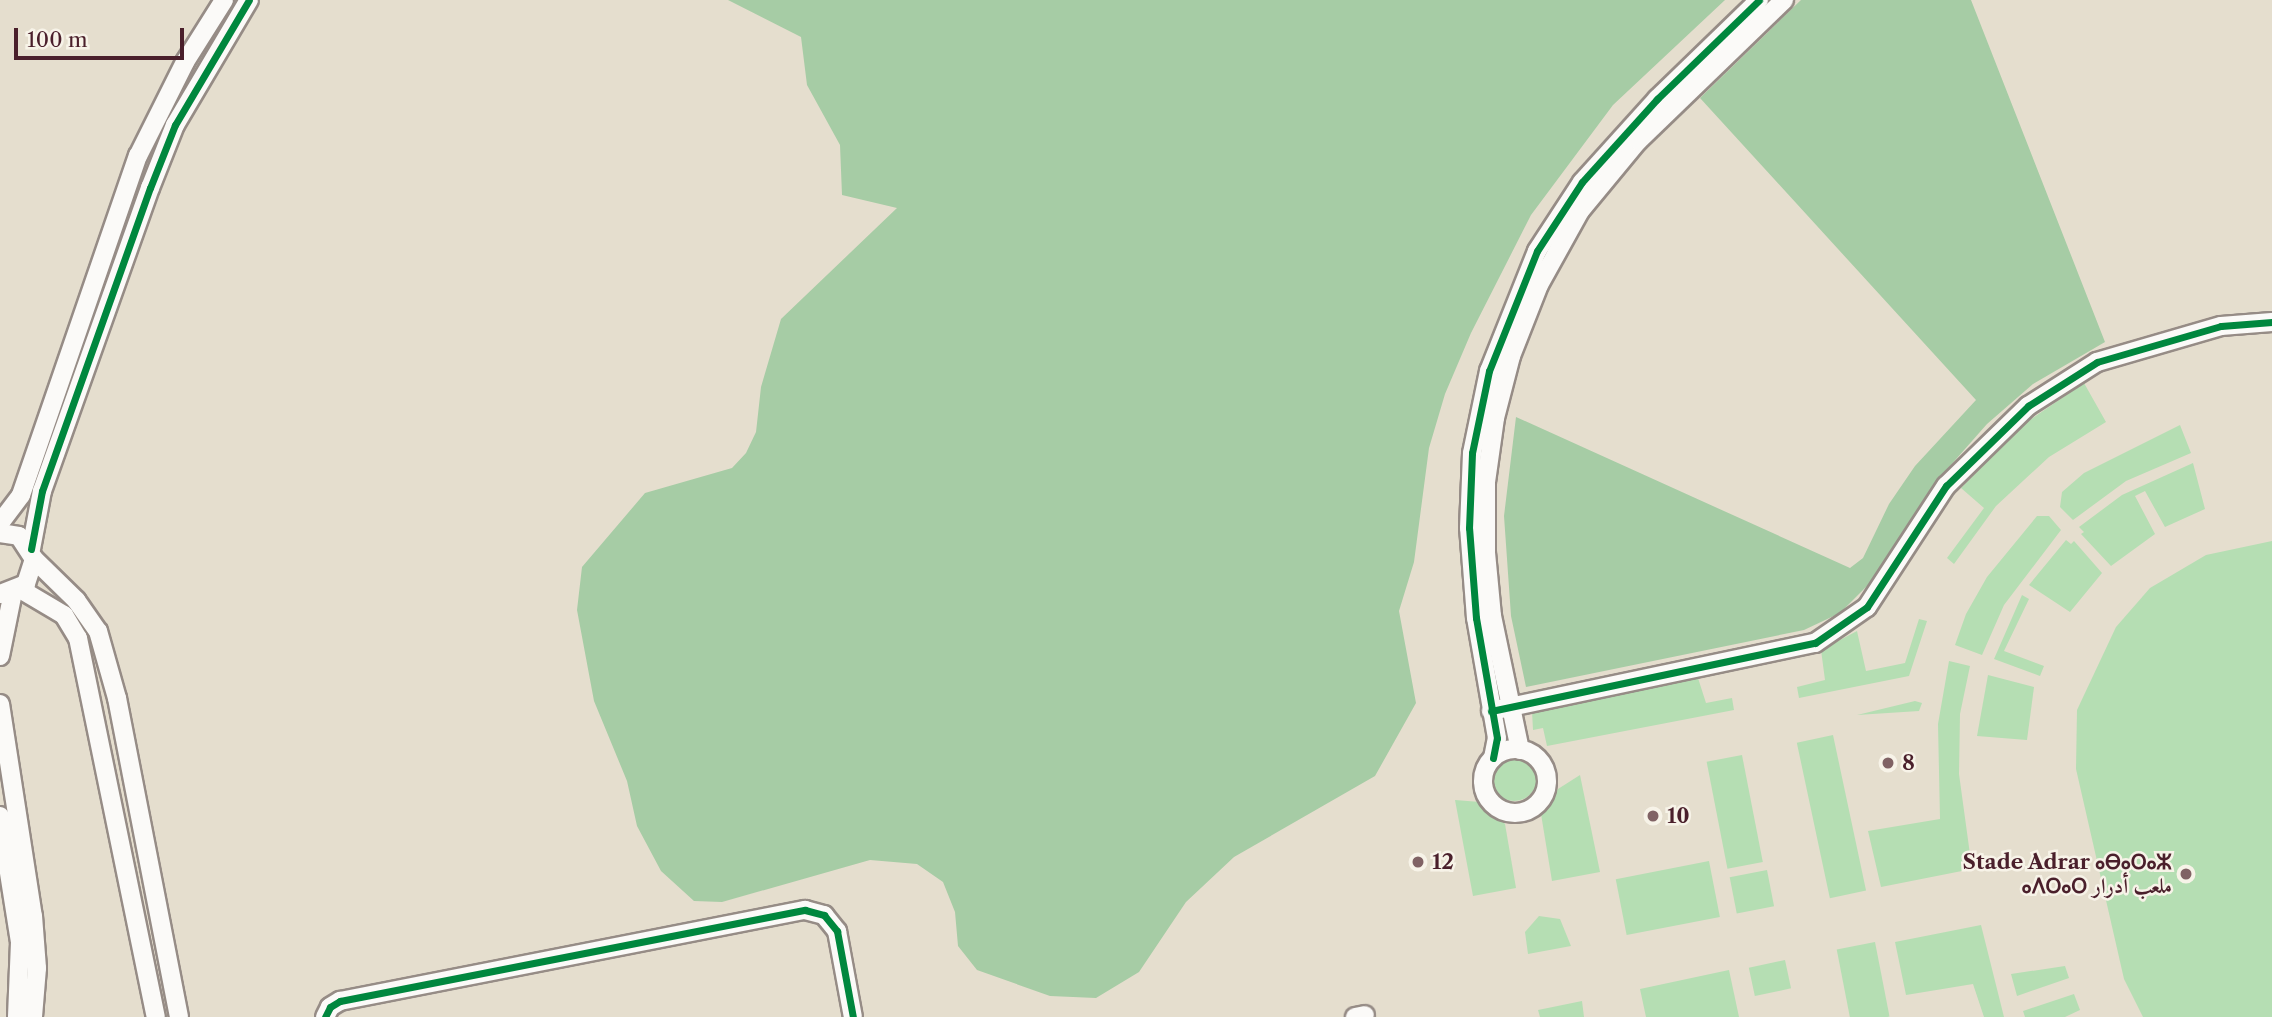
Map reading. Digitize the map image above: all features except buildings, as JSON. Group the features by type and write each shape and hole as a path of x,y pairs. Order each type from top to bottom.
{"street":[{"path":"0,523 21,495 138,156 186,62 224,0"},
{"path":"0,656 11,592 31,578 42,491 155,175 175,125 249,0"},
{"path":"1759,0 1590,172 1543,242 1517,293 1489,371 1472,453 1471,579 1496,738 1493,758 1484,774 1489,800 1504,811 1521,813 1539,803 1547,781 1541,763 1520,750 1492,617 1486,482 1494,418 1523,323 1580,211 1638,141 1784,0"},
{"path":"1491,712 1815,643 1867,607 1946,486 2028,406 2097,362 2221,326 2272,322"},
{"path":"0,533 19,536 76,600 98,632 117,698 179,1017"},
{"path":"11,592 64,615 78,638 156,1017"},
{"path":"0,704 35,934 33,1017"},
{"path":"1493,758 1520,750"},
{"path":"0,816 20,942 17,1017"},
{"path":"325,1017 330,1007 341,1001 804,910 824,915 837,931 853,1017"}],"green space":[{"path":"728,0 1725,0 1613,105 1531,215 1471,333 1445,394 1429,448 1414,562 1399,611 1416,703 1375,776 1234,857 1186,902 1139,972 1096,998 1050,996 977,970 958,946 955,912 943,882 917,864 870,860 722,902 694,901 661,871 637,826 627,781 594,701 577,610 582,567 645,493 732,468 746,453 756,432 761,387 781,319 897,208 842,195 840,145 807,85 801,37"},
{"path":"1801,0 1971,0 2105,342 2033,384 1987,424 1935,483 1880,573 1840,613 1804,630 1526,687 1511,616 1504,516 1516,417 1850,568 1863,558 1889,504 1915,466 1976,400 1700,98"},
{"path":"2084,383 2106,422 2049,457 1996,506 1954,564 1947,558 1984,508 1961,488 2024,424"},
{"path":"2180,425 2191,453 2126,481 2073,520 2060,507 2062,492 2084,473"},
{"path":"2193,463 2205,509 2165,527 2145,491 2135,496 2155,534 2111,566 2081,534 2084,532 2079,527 2122,495"},
{"path":"2037,516 2049,516 2061,530 2004,605 1982,655 1955,645 1966,614 1987,577"},
{"path":"2066,540 2071,544 2074,541 2102,573 2070,612 2029,585"},
{"name":"Stade Adrar ⴰⴱⴰⵔⴰⵣ ⴰⴷⵔⴰⵔ ملعب أدرار","path":"2272,541 2272,1017 2143,1017 2124,979 2076,769 2077,710 2116,627 2150,588 2206,555"},
{"path":"2022,595 2029,599 2004,651 2044,666 2040,676 1994,659"},
{"path":"1919,619 1927,621 1909,676 1799,698 1797,687 1825,680 1821,650 1857,631 1866,671 1905,663"},
{"path":"1949,661 1970,666 1960,714 1959,774 1972,869 1881,887 1868,831 1940,819 1938,724"},
{"path":"1988,675 2034,687 2027,740 1977,736"},
{"path":"1698,678 1706,703 1732,698 1734,710 1547,746 1543,728 1533,730 1532,711"},
{"path":"1915,701 1922,703 1919,711 1857,715"},
{"path":"1833,735 1866,891 1830,898 1797,743"},
{"path":"1514,755 1523,756 1530,762 1536,769 1536,787 1530,794 1523,800 1514,801 1505,800 1498,794 1492,787 1491,778 1492,769 1498,762 1505,756"},
{"path":"1742,755 1763,862 1727,869 1707,762"},
{"path":"1580,775 1600,872 1552,881 1541,814 1558,789"},
{"path":"1455,800 1480,802 1505,824 1516,888 1473,896"},
{"path":"1709,861 1720,917 1627,935 1616,879"},
{"path":"1767,870 1774,906 1737,914 1730,877"},
{"path":"1539,916 1560,919 1571,946 1528,954 1525,932"},
{"path":"1981,925 2004,1017 1984,1017 1973,984 1906,995 1895,942"},
{"path":"1875,942 1890,1017 1850,1017 1837,949"},
{"path":"1785,960 1791,988 1755,996 1749,968"},
{"path":"2065,966 2069,978 2017,996 2011,974"},
{"path":"1729,970 1739,1017 1646,1017 1640,989"},
{"path":"2074,994 2080,1010 2065,1017 2025,1017 2023,1011"},
{"path":"1582,1001 1584,1017 1540,1017 1538,1010"}],"cycle path":[{"path":"31,549 42,491 175,125 249,0"},
{"path":"1493,758 1497,738 1476,618 1469,528 1472,453 1489,371 1537,251 1582,182 1657,99 1759,0"},
{"path":"1491,711 1815,643 1867,607 1946,486 2028,406 2097,362 2221,326 2272,322"},
{"path":"325,1017 330,1007 340,1001 805,910 824,915 837,931 853,1017"}],"place":[{"name":"8","path":"1888,763"},
{"name":"10","path":"1653,816"},
{"name":"12","path":"1418,862"},
{"name":"Stade Adrar ⴰⴱⴰⵔⴰⵣ ⴰⴷⵔⴰⵔ ملعب أدرار","path":"2186,874"}]}
